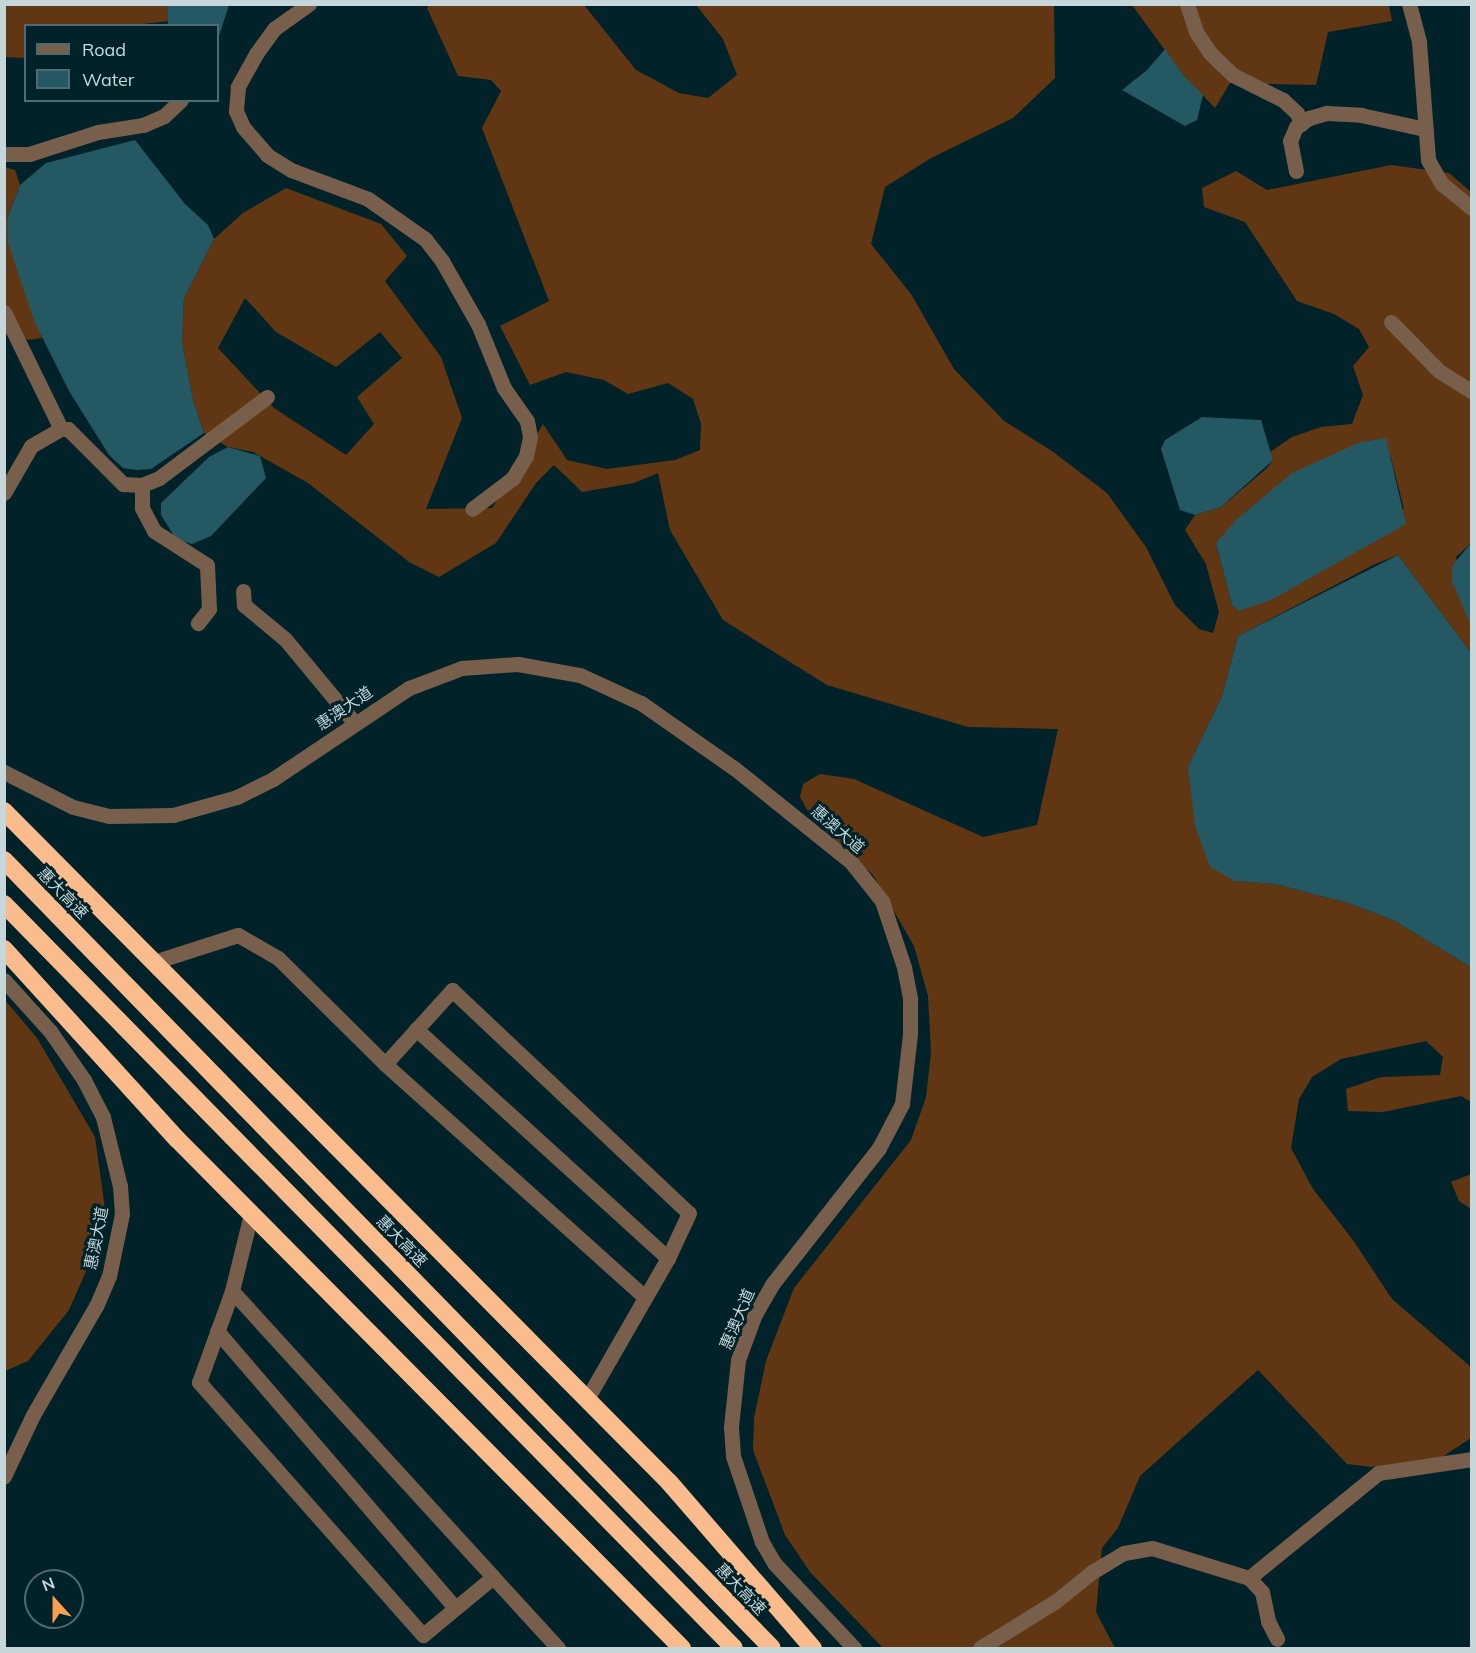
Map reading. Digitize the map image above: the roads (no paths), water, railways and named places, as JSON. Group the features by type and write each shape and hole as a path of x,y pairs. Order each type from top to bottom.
{"highway":[{"path":"4,811 157,961 669,1482 813,1648"},
{"name":"惠大高速","path":"4,860 772,1648"},
{"path":"4,904 734,1648"},
{"path":"4,950 112,1072 682,1648"}],"street":[{"path":"309,4 274,29 256,54 238,87 236,111 243,127 267,155 291,170 368,199 425,239 442,261 478,324 504,388 526,421 530,437 526,456 513,478 472,509"},
{"path":"1187,4 1197,32 1210,53 1233,75 1283,100 1297,113 1301,124"},
{"path":"1409,4 1420,53 1428,160 1442,184 1472,208"},
{"path":"4,154 29,154 88,134 143,125 164,117 179,102"},
{"path":"1296,171 1290,141 1301,124 1327,113 1350,114 1425,129"},
{"path":"4,312 61,429"},
{"path":"1391,322 1439,371 1472,392"},
{"path":"4,493 32,446 61,429 68,429 123,484 142,485 159,478 267,397"},
{"path":"142,485 142,508 154,531 207,565 209,609 198,623"},
{"path":"243,591 244,605 285,639 354,722"},
{"name":"惠澳大道","path":"4,772 73,807 109,816 173,815 246,793 409,688 462,668 518,664 580,675 641,703 734,768 823,837 851,862 882,901 895,934 910,999 908,1071 902,1104 879,1148 772,1283 746,1337 731,1396 733,1456 762,1542 774,1563 854,1648"},
{"path":"157,961 238,935 278,958 385,1064 645,1297"},
{"name":"惠澳大道","path":"4,980 50,1031 84,1080 102,1117 120,1186 122,1214 109,1276 96,1306 33,1415 4,1476"},
{"path":"385,1064 452,990 689,1213 668,1258 587,1399"},
{"path":"416,1029 668,1258"},
{"path":"250,1214 232,1291 199,1382 423,1635 493,1577"},
{"path":"232,1291 558,1648"},
{"path":"217,1331 455,1608"},
{"path":"1249,1578 1378,1473 1472,1459"},
{"path":"980,1648 1124,1553 1152,1548 1249,1578 1262,1592 1268,1621 1277,1639"}],"water":[{"path":"167,4 229,5 219,36 219,24 168,24"},
{"path":"1165,49 1183,75 1203,95 1197,120 1185,126 1122,90 1147,70"},
{"path":"135,140 185,204 208,225 214,239 184,298 182,342 193,400 204,433 151,469 137,470 123,468 109,455 69,391 35,323 8,243 7,219 20,185 46,163"},
{"path":"1202,417 1261,420 1273,460 1221,507 1195,515 1180,510 1161,449 1165,440"},
{"path":"1386,438 1406,524 1271,600 1239,611 1232,605 1216,543 1236,520 1292,473 1358,443"},
{"path":"228,447 260,456 266,478 211,536 192,544 176,539 161,515 161,503 209,457"},
{"path":"1471,543 1471,625 1452,582 1452,566"},
{"path":"1398,555 1471,653 1471,967 1393,920 1348,903 1275,884 1235,881 1210,867 1195,826 1188,767 1222,696 1238,636"}]}
